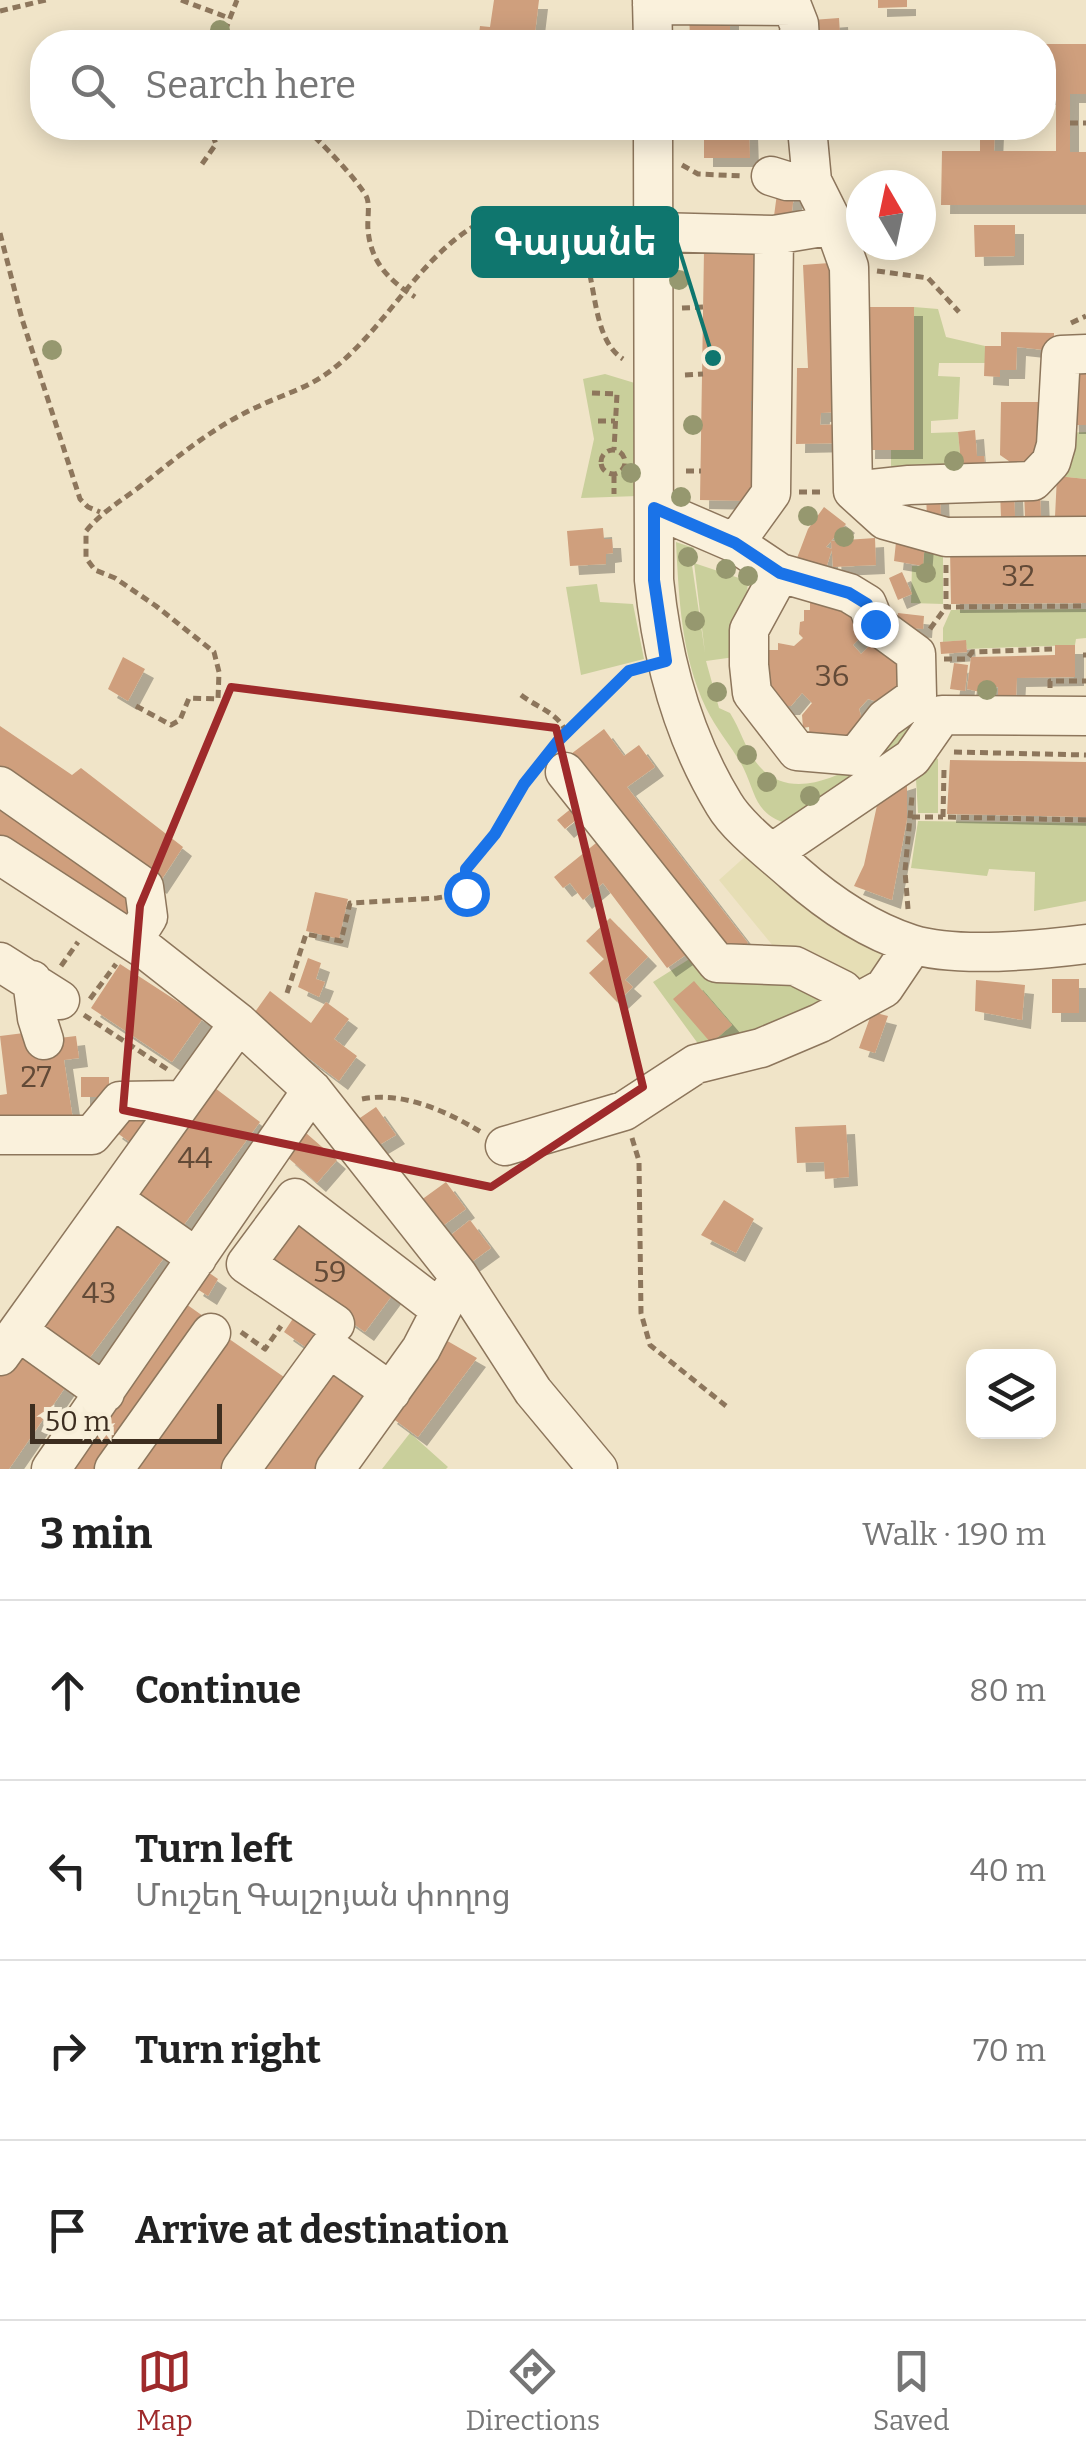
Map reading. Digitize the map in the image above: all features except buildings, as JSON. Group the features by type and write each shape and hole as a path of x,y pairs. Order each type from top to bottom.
{"street":[{"path":"652,30 652,2 792,6 799,30"},
{"path":"653,140 654,580 666,661 680,711 725,807 832,904 911,944 1006,950 1086,944"},
{"path":"809,140 812,181 849,268 853,491 885,520 946,537 1086,536"},
{"path":"772,176 786,181 812,181"},
{"path":"654,232 774,235 834,226"},
{"path":"735,543 771,493 774,235"},
{"path":"853,491 1033,481 1052,462 1069,346"},
{"path":"654,508 735,543 780,573 849,593 867,604 875,624 916,654 920,650"},
{"path":"780,573 749,630 749,665 752,694 797,751 856,756 885,719 917,696 920,650"},
{"path":"772,853 927,751 942,716 1086,716"},
{"path":"554,758 717,963 795,966 843,990 854,1004"},
{"path":"0,786 144,887 148,917 132,941"},
{"path":"0,855 132,941 238,1023 312,1090 458,1275 533,1391 598,1469"},
{"path":"505,1146 624,1111 696,1064 760,1048 854,1004 884,988 911,944"},
{"path":"44,1040 37,1018 45,986"},
{"path":"106,1393 9,1344 238,1023"},
{"path":"51,1469 312,1090"},
{"path":"0,1135 92,1135 120,1101 188,1093"},
{"path":"334,1324 246,1264 295,1198 441,1310"},
{"path":"113,1199 197,1258"},
{"path":"335,1469 421,1350 458,1275"},
{"path":"114,1469 211,1333"},
{"path":"241,1469 329,1348 390,1392"}],"path":[{"path":"0,10 46,0"},
{"path":"180,0 229,18"},
{"path":"225,30 237,0"},
{"path":"1070,123 1086,123"},
{"path":"202,164 216,144 214,140"},
{"path":"319,140 367,198 368,234 389,280 416,296"},
{"path":"677,162 698,174 772,176"},
{"path":"136,706 171,725 180,720 190,698 218,700 214,652 115,578 94,570 86,558 86,531 102,512 196,442 254,408 326,374 460,238 496,216 521,214 559,221 574,236 588,267 601,327 612,352 654,375"},
{"path":"0,233 22,319 80,499 102,512"},
{"path":"849,268 928,278 959,312"},
{"path":"592,393 616,394 614,450"},
{"path":"598,421 616,421"},
{"path":"614,450 623,454 626,462 614,474 603,470 600,464 605,452 614,450"},
{"path":"614,474 614,494"},
{"path":"771,493 853,491"},
{"path":"946,537 946,607 920,650 967,658 972,652 1052,650"},
{"path":"946,607 1086,606"},
{"path":"288,993 306,934 341,942 350,903 466,893 466,869 495,834 524,784 554,758 566,732 629,671 666,661"},
{"path":"521,695 560,718 566,732"},
{"path":"927,751 1086,755"},
{"path":"911,944 905,871 927,751"},
{"path":"927,751 943,817"},
{"path":"912,817 1086,820"},
{"path":"132,941 45,986 188,1093"},
{"path":"362,1098 377,1096 444,1110 505,1146"},
{"path":"624,1111 639,1161 641,1313 650,1345 726,1406"},
{"path":"265,1348 281,1326"}],"highlighted area":[{"path":"231,687 556,728 643,1087 491,1187 123,1110 140,906"}],"shaded area":[{"path":"748,854 901,950 878,987 778,952 719,880"}],"green space":[{"path":"914,307 938,309 946,337 985,346 985,363 939,363 938,376 960,377 958,419 931,421 931,433 958,432 962,474 891,471 891,450 914,449"},
{"path":"605,374 638,384 638,496 581,498 594,439 583,379"},
{"path":"1086,432 1086,479 1057,476 1063,433"},
{"path":"676,542 694,548 692,565 705,653 694,563 748,581 742,656 706,661 719,708 730,713 760,767 786,783 817,782 860,762 890,732 928,713 905,752 788,824 769,815 710,716 691,668 678,585"},
{"path":"925,549 943,549 943,604 911,603 912,566 922,566"},
{"path":"597,584 600,602 633,604 644,659 581,675 566,587"},
{"path":"1086,609 1086,638 1076,639 1075,645 967,649 965,640 943,642 943,628 951,610"},
{"path":"925,752 938,759 938,813 918,813 915,762"},
{"path":"918,821 1086,823 1086,901 1034,911 1035,872 989,869 987,876 911,868"},
{"path":"691,958 833,990 809,1017 699,1045 653,982"},
{"path":"410,1433 448,1467 382,1469"}],"place":[{"name":"Գայանե","path":"713,358"}],"route":[{"path":"466,893 466,869 495,834 524,784 559,740 629,671 666,661 654,580 654,508 720,535 780,573 849,593 867,604 875,624"}]}
